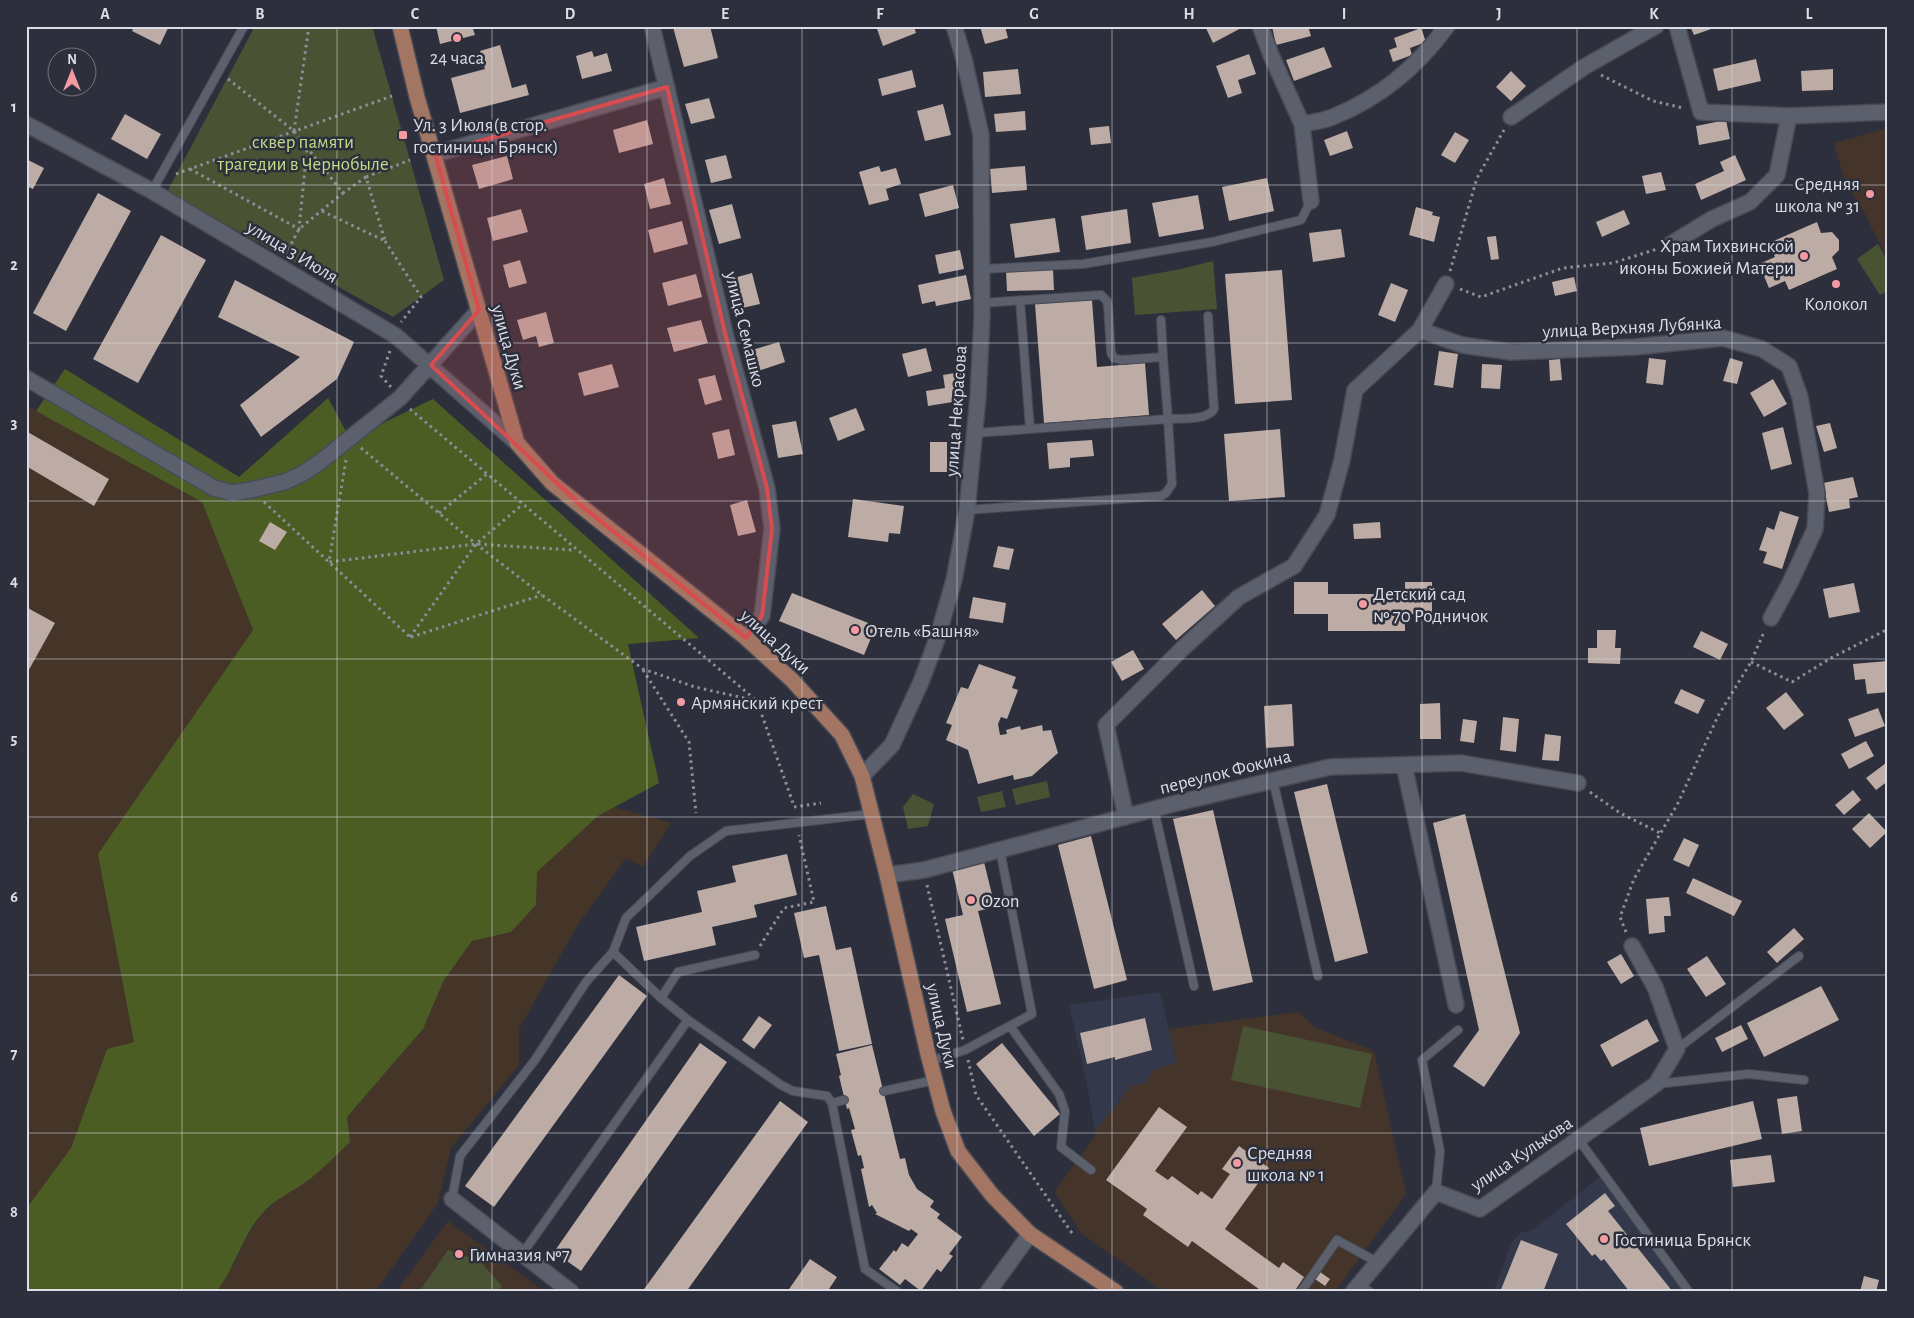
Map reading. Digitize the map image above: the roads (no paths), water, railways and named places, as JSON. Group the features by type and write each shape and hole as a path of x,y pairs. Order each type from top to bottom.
{"main road":[{"name":"улица Дуки","path":"400,26 417,97 517,443 552,483 746,638 792,680 842,735 862,776 930,1061 943,1111 958,1151 992,1195 1030,1234 1116,1292"}],"street":[{"name":"улица Семашко","path":"652,26 726,337 767,488 772,529 762,616 746,638"},
{"name":"улица Некрасова","path":"862,776 892,746 921,682 937,639 954,580 967,510 975,433 982,303 980,136 964,59 954,26"},
{"path":"1260,26 1302,124 1311,201"},
{"path":"1302,124 1334,117 1386,89 1431,49 1447,26"},
{"path":"1512,117 1584,66 1656,26"},
{"path":"1677,26 1701,112 1789,116 1888,112"},
{"path":"435,154 666,87"},
{"path":"1671,244 1712,219 1750,202 1778,176 1789,116"},
{"name":"улица 3 Июля","path":"26,124 155,186 396,336 517,443"},
{"path":"1126,817 1106,725 1183,648 1239,597 1294,566 1327,515 1342,460 1354,390 1420,330 1446,284"},
{"path":"26,378 214,488 232,493 284,482 302,474 350,439 400,398 479,310"},
{"name":"улица Верхняя Лубянка","path":"1420,330 1462,345 1511,352 1635,347 1723,338 1762,349 1789,366 1800,397 1818,492 1815,529 1790,583 1771,618"},
{"name":"переулок Фокина","path":"887,875 924,870 1154,809 1330,767 1460,764 1578,783"},
{"path":"1404,765 1456,1005"},
{"path":"1632,946 1655,988 1677,1049 1656,1084"},
{"name":"улица Кулькова","path":"1436,1192 1480,1208 1656,1084"},
{"path":"1361,1289 1378,1262 1436,1192"},
{"path":"452,1199 570,1292"},
{"path":"988,1292 1030,1234"}],"lane":[{"path":"155,186 244,26"},
{"path":"983,269 1083,264 1212,242 1301,220 1311,201"},
{"path":"982,303 1101,296 1107,301 1111,353 1114,358 1121,360 1163,357"},
{"path":"1020,300 1030,429"},
{"path":"975,433 1205,416 1212,413 1214,409 1208,316"},
{"path":"967,510 1161,496 1166,493 1172,484 1161,320"},
{"path":"1272,780 1318,976"},
{"path":"1154,809 1194,986"},
{"path":"452,1199 460,1156 535,1060 586,982 613,952 626,918 690,856 726,831 871,814"},
{"path":"930,1061 966,1050 1032,1014 1000,850"},
{"path":"613,952 661,998 688,1020 793,1092 827,1096 832,1103 865,1268 898,1292"},
{"path":"661,998 678,972 755,955"},
{"path":"1677,1049 1799,956"},
{"path":"522,1254 688,1020"},
{"path":"1010,1026 1059,1094 1065,1111 1061,1146 1091,1170"},
{"path":"1436,1192 1440,1151 1422,1060 1458,1030"},
{"path":"1656,1084 1749,1074 1804,1080"},
{"path":"884,1091 935,1080"},
{"path":"832,1103 844,1100"},
{"path":"1579,1140 1688,1292"},
{"path":"1301,1292 1337,1240 1378,1262"}],"place":[{"name":"24 часа","path":"457,38"},
{"name":"Ул. 3 Июля(в стор. гостиницы Брянск)","path":"403,135"},
{"name":"Средняя школа № 31","path":"1870,194"},
{"name":"Храм Тихвинской иконы Божией Матери","path":"1804,256"},
{"name":"Колокол","path":"1836,284"},
{"name":"Детский сад № 70 Родничок","path":"1363,604"},
{"name":"Отель «Башня»","path":"855,630"},
{"name":"Армянский крест","path":"681,702"},
{"name":"Ozon","path":"971,900"},
{"name":"Средняя школа № 1","path":"1237,1163"},
{"name":"Гостиница Брянск","path":"1604,1239"},
{"name":"Гимназия №7","path":"459,1254"}],"park label":[{"name":"сквер памяти трагедии в Чернобыле","path":"303,152"}]}
